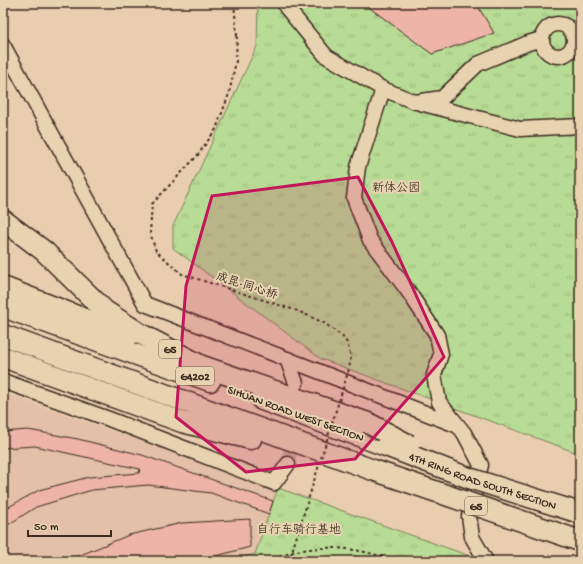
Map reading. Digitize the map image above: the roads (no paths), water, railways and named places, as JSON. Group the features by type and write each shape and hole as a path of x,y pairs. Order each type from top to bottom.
{"highway":[{"name":"G5","path":"3,220 44,250 105,311 139,333 202,366 368,423 469,478"},
{"path":"3,287 202,366"},
{"name":"SIHUAN ROAD WEST SECTION","path":"3,307 386,446"},
{"name":"G4202","path":"3,335 346,462"},
{"name":"G5","path":"3,357 182,422 373,470 580,541"},
{"name":"4TH RING ROAD SOUTH SECTION","path":"386,446 469,478 580,513"}],"street":[{"path":"284,3 326,56 383,89 415,102 520,129 580,126"},
{"path":"415,102 442,98 478,64 528,43 542,39"},
{"path":"3,45 145,304 458,425"},
{"path":"383,89 358,167 354,198 370,240 408,291 437,335 441,354 434,375 439,402 464,433 481,464 469,516 472,537 486,561"},
{"path":"287,359 296,382"},
{"path":"3,381 109,419 274,482 288,464"}],"tunnel":[{"path":"288,464 295,426 296,405"}],"park label":[{"name":"新体公园","path":"396,187"},
{"name":"自行车骑行基地","path":"299,529"}]}
